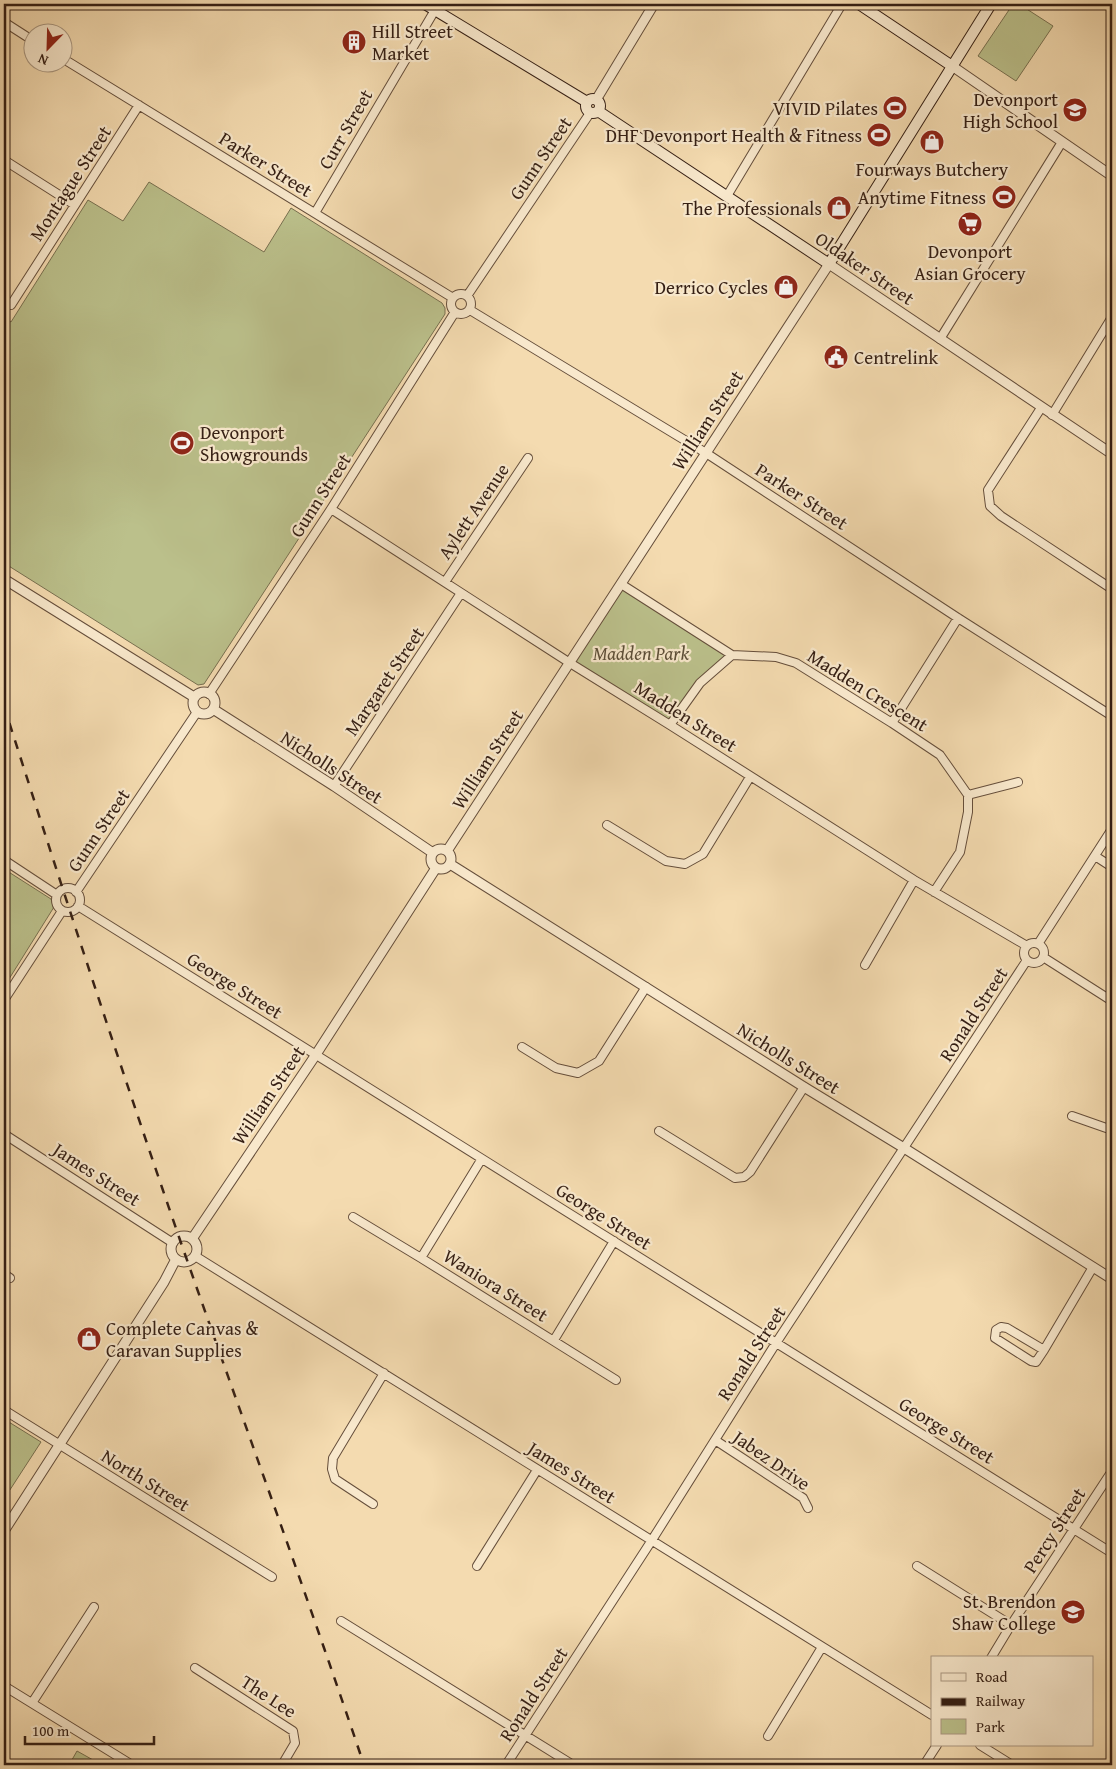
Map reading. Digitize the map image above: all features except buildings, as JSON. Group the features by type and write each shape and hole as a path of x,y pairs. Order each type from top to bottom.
{"main road":[{"path":"425,4 592,101 586,109 594,112"},
{"path":"859,4 952,66"},
{"name":"William Street","path":"829,264 991,4"},
{"name":"Oldaker Street","path":"594,112 829,264"}],"street":[{"path":"592,101 654,4"},
{"path":"726,196 842,4"},
{"name":"Curr Street","path":"315,213 434,10"},
{"path":"4,22 22,34"},
{"name":"Parker Street","path":"72,64 453,298"},
{"path":"952,66 1112,176"},
{"name":"Montague Street","path":"7,302 75,205 139,105"},
{"name":"Gunn Street","path":"467,296 594,112"},
{"path":"940,339 1062,142"},
{"path":"4,160 75,205"},
{"name":"Oldaker Street","path":"829,264 1112,454"},
{"name":"William Street","path":"447,851 829,264"},
{"path":"459,294 467,296 471,302 470,310 464,314 455,312 451,306 453,298 459,294"},
{"name":"Parker Street","path":"470,310 706,453 1112,716"},
{"name":"Gunn Street","path":"209,694 331,508 455,312"},
{"path":"1052,415 1112,317"},
{"path":"1041,408 988,490 990,506 1000,516 1112,589"},
{"name":"Aylett Avenue","path":"445,582 528,458"},
{"name":"Madden Street","path":"331,508 750,777 914,880 1027,946"},
{"path":"4,578 194,697"},
{"path":"621,584 732,655 700,683 670,725"},
{"name":"Margaret Street","path":"334,786 461,593"},
{"path":"892,723 958,618"},
{"name":"Madden Crescent","path":"732,655 776,657 796,663 940,755 968,794"},
{"path":"199,693 209,694 214,701 213,709 208,714 197,712 192,704 194,697 199,693"},
{"name":"Nicholls Street","path":"213,709 334,786 433,853"},
{"name":"Gunn Street","path":"76,892 197,712"},
{"path":"608,825 666,861 684,864 703,854 750,777"},
{"path":"934,892 960,852 968,812 968,794 1018,782"},
{"path":"1038,944 1112,829"},
{"path":"441,849 447,851 451,858 450,864 442,869 436,868 431,862 433,853 441,849"},
{"path":"1095,856 1112,867"},
{"path":"4,860 57,895"},
{"name":"Nicholls Street","path":"450,864 1112,1279"},
{"name":"William Street","path":"192,1239 315,1056 436,868"},
{"path":"865,965 914,880"},
{"path":"66,888 76,892 80,899 78,906 70,912 62,910 57,904 57,895 66,888"},
{"name":"George Street","path":"78,906 481,1160 614,1241 1112,1553"},
{"path":"4,1000 62,910"},
{"path":"1032,943 1038,944 1042,948 1043,957 1034,963 1027,960 1024,953 1027,946 1032,943"},
{"path":"1043,957 1112,1001"},
{"name":"Ronald Street","path":"506,1765 652,1540 776,1343 1027,960"},
{"path":"522,1047 556,1068 578,1072 599,1061 646,987"},
{"path":"659,1131 735,1178 744,1177 750,1172 804,1087"},
{"path":"1072,1116 1112,1130"},
{"name":"James Street","path":"4,1134 173,1242"},
{"name":"Waniora Street","path":"421,1258 481,1160"},
{"name":"Waniora Street","path":"353,1217 616,1380"},
{"path":"184,1236 192,1239 196,1247 195,1256 188,1261 176,1259 171,1251 173,1242 179,1237 184,1236"},
{"name":"Waniora Street","path":"554,1340 614,1241"},
{"name":"James Street","path":"195,1256 931,1714"},
{"path":"4,1531 164,1282 176,1259"},
{"path":"1044,1350 1006,1328 1001,1327 996,1330 995,1338 1000,1342 1031,1361 1036,1362 1044,1350 1093,1267"},
{"path":"373,1504 335,1479 332,1469 333,1458 384,1373"},
{"name":"North Street","path":"4,1410 272,1577"},
{"name":"Jabez Drive","path":"715,1440 803,1498 808,1508"},
{"path":"477,1566 537,1470"},
{"name":"Percy Street","path":"992,1656 1112,1471"},
{"path":"918,1566 1011,1625"},
{"path":"32,1703 94,1606"},
{"path":"341,1621 573,1765"},
{"path":"768,1736 822,1647"},
{"name":"The Lee","path":"195,1668 293,1732 295,1743 282,1765"},
{"path":"4,1686 132,1765"},
{"path":"924,1765 936,1746"},
{"path":"982,1746 1012,1765"}],"green space":[{"path":"1013,4 1019,4 1053,26 1016,81 978,56"},
{"name":"Devonport Showgrounds","path":"149,182 264,252 291,208 442,303 445,308 445,314 204,684 198,685 4,563 4,318 11,322 88,200 123,221"},
{"name":"Madden Park","path":"621,584 732,655 700,683 670,725 570,663"},
{"path":"4,869 51,899 54,907 4,987"},
{"path":"4,1419 41,1442 4,1499"},
{"path":"77,1751 102,1765 69,1765"}],"railway":[{"path":"4,706 90,974 157,1174 364,1765"}],"place":[{"name":"Hill Street Market","path":"354,42"},
{"name":"VIVID Pilates","path":"895,108"},
{"name":"Devonport High School","path":"1075,110"},
{"name":"DHF Devonport Health & Fitness","path":"879,135"},
{"name":"Fourways Butchery","path":"932,142"},
{"name":"Anytime Fitness","path":"1004,197"},
{"name":"The Professionals","path":"839,208"},
{"name":"Devonport Asian Grocery","path":"970,224"},
{"name":"Derrico Cycles","path":"786,287"},
{"name":"Centrelink","path":"836,357"},
{"name":"Devonport Showgrounds","path":"182,443"},
{"name":"Complete Canvas & Caravan Supplies","path":"89,1339"},
{"name":"St. Brendon Shaw College","path":"1073,1612"}]}
